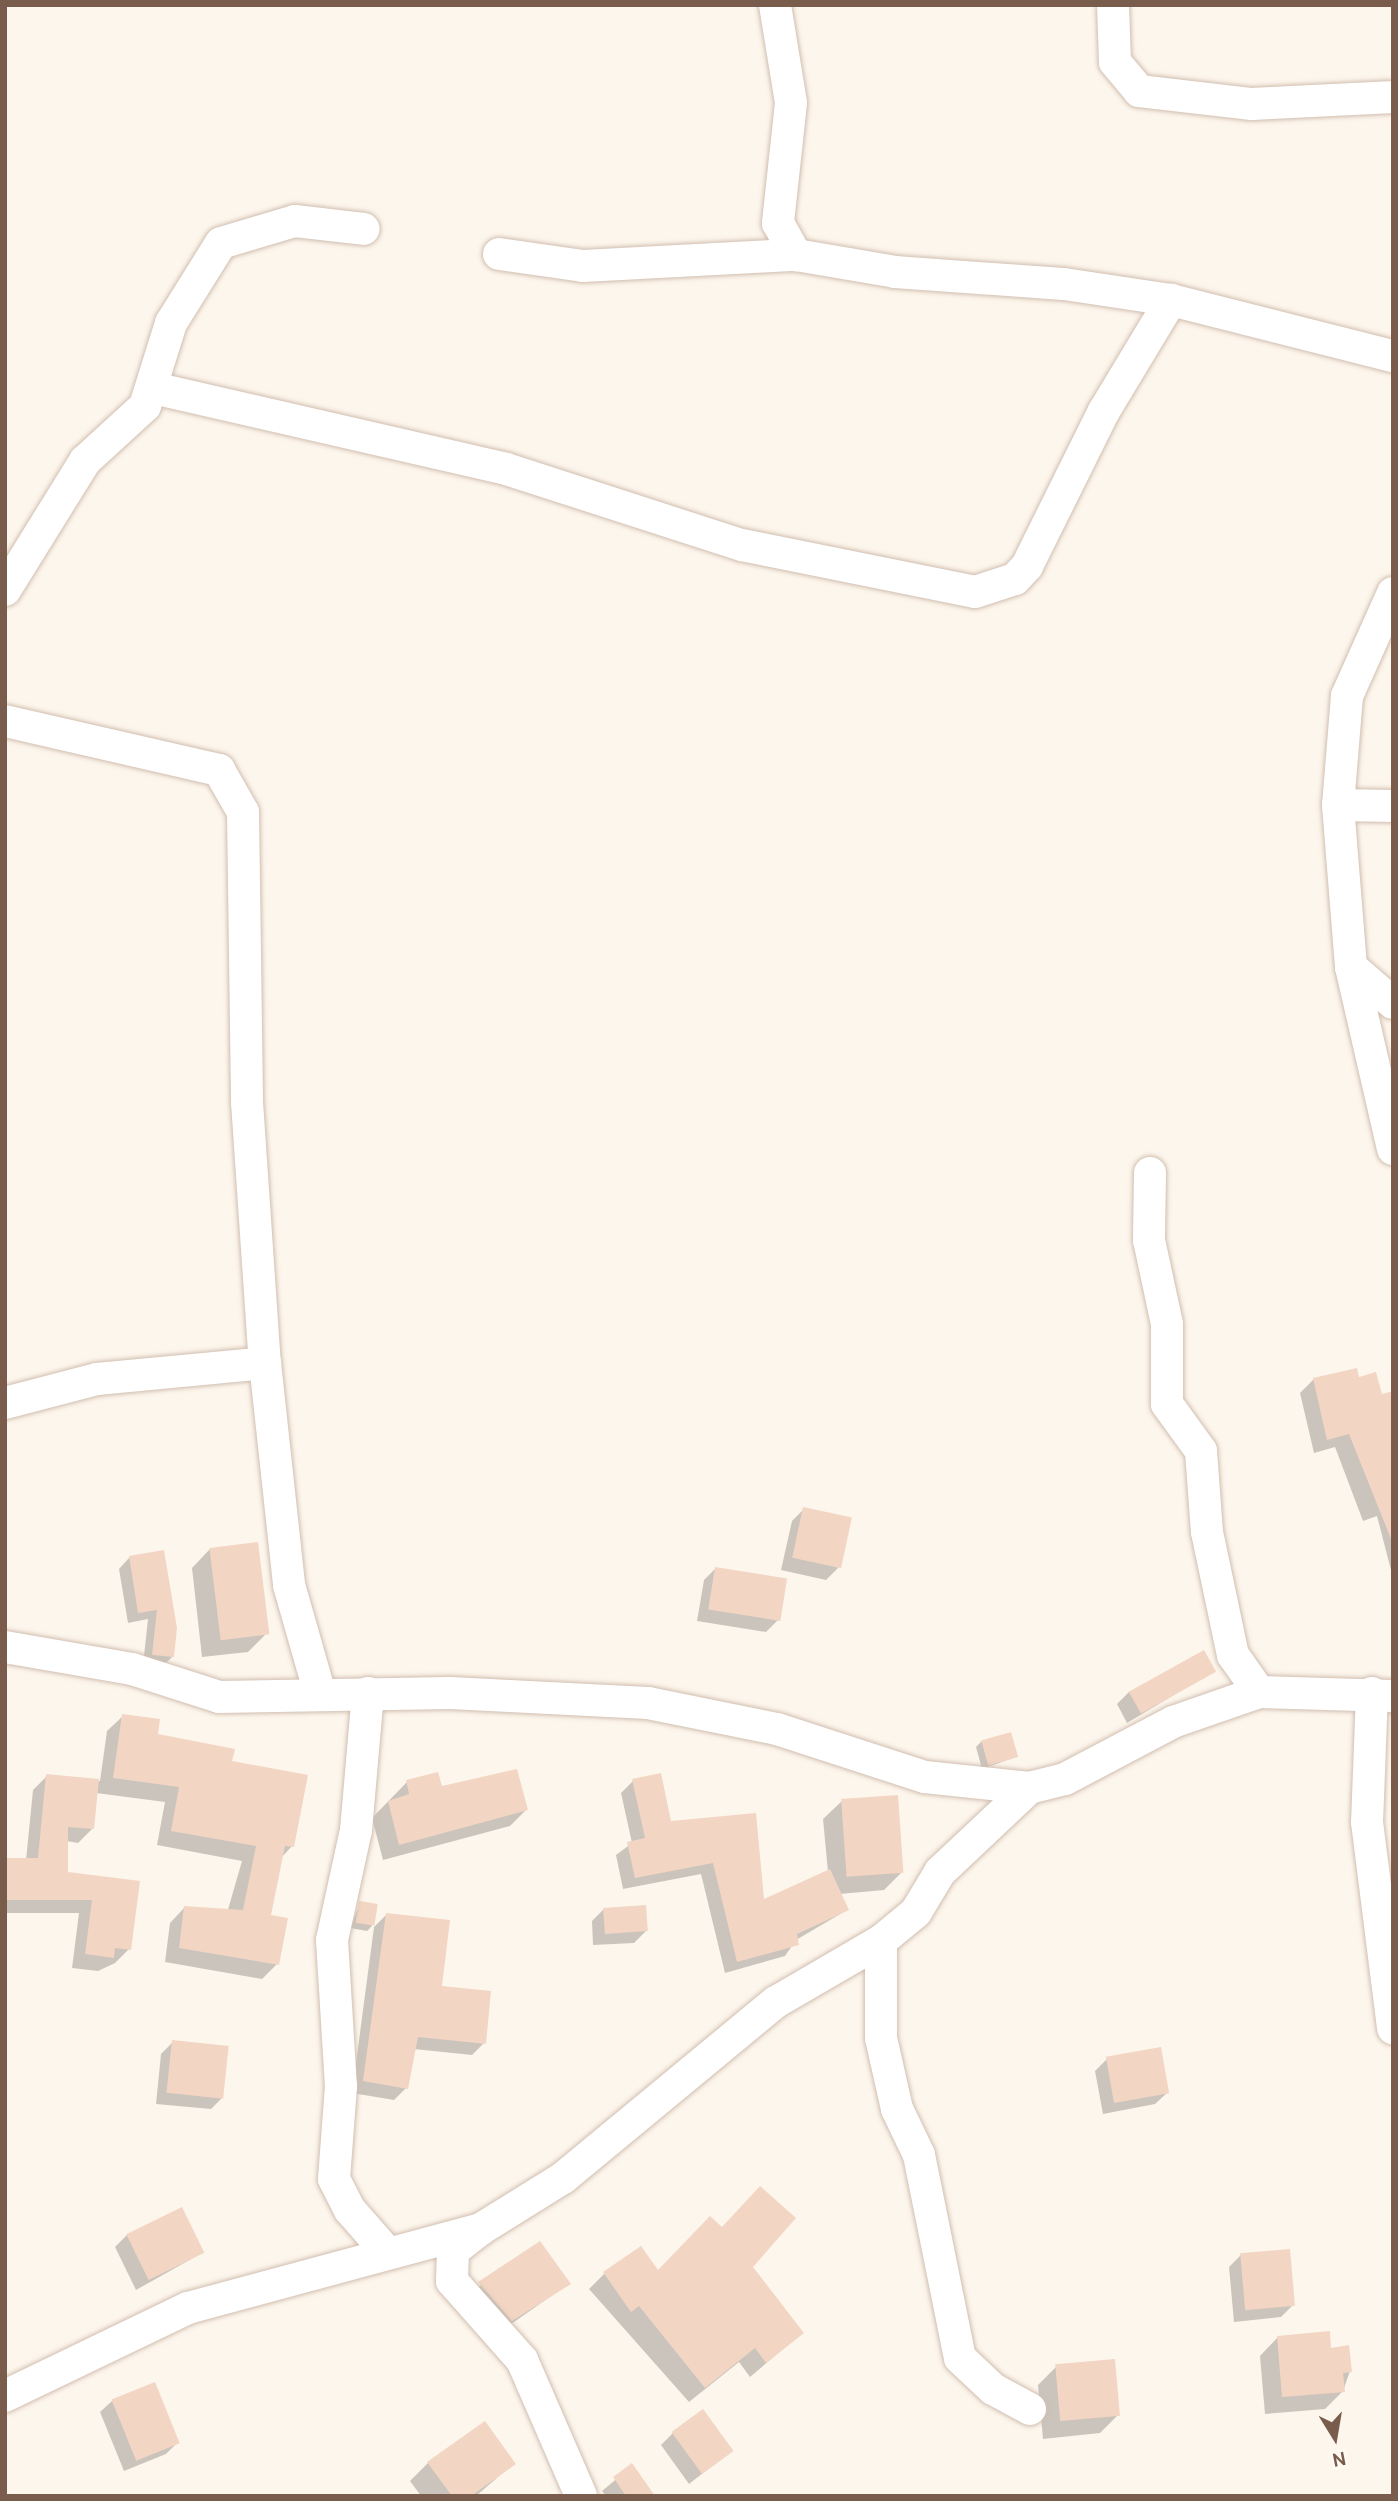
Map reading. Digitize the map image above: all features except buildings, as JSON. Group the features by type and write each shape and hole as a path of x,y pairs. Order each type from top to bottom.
{"street":[{"path":"775,5 791,103 778,223 796,255"},
{"path":"1112,5 1115,62 1125,82 1139,90 1252,104 1393,97"},
{"path":"5,590 85,461 145,406 153,388 171,323 221,243 295,221 364,229"},
{"path":"499,254 583,266 796,255 895,272 1064,284 1171,300 1393,356"},
{"path":"153,388 235,402 519,473 742,545 975,592 1015,579 1027,566 1104,411 1171,300"},
{"path":"1393,593 1347,696 1338,805 1351,967 1393,1150"},
{"path":"5,720 219,770 243,812 247,1102 265,1363 289,1585 320,1694"},
{"path":"1338,805 1393,806"},
{"path":"1351,967 1393,1003"},
{"path":"1150,1173 1149,1240 1166,1314 1167,1404 1201,1451 1207,1532 1233,1655 1259,1692"},
{"path":"5,1402 150,1371 265,1363"},
{"path":"5,1647 132,1669 219,1697 368,1693 649,1703 777,1729 925,1777 1029,1788 1065,1779 1173,1722 1259,1692 1382,1695 1367,1822 1393,2028"},
{"path":"368,1693 356,1830 332,1940 341,2086 334,2179 350,2210 385,2250"},
{"path":"581,2496 522,2360 452,2281 453,2251 481,2229 563,2178 776,2002 881,1941 916,1912 940,1872 1029,1788"},
{"path":"881,1941 881,2038 897,2109 919,2155 960,2358 993,2389 1030,2409"},
{"path":"5,2396 188,2308 292,2284 385,2250 481,2229"}]}
